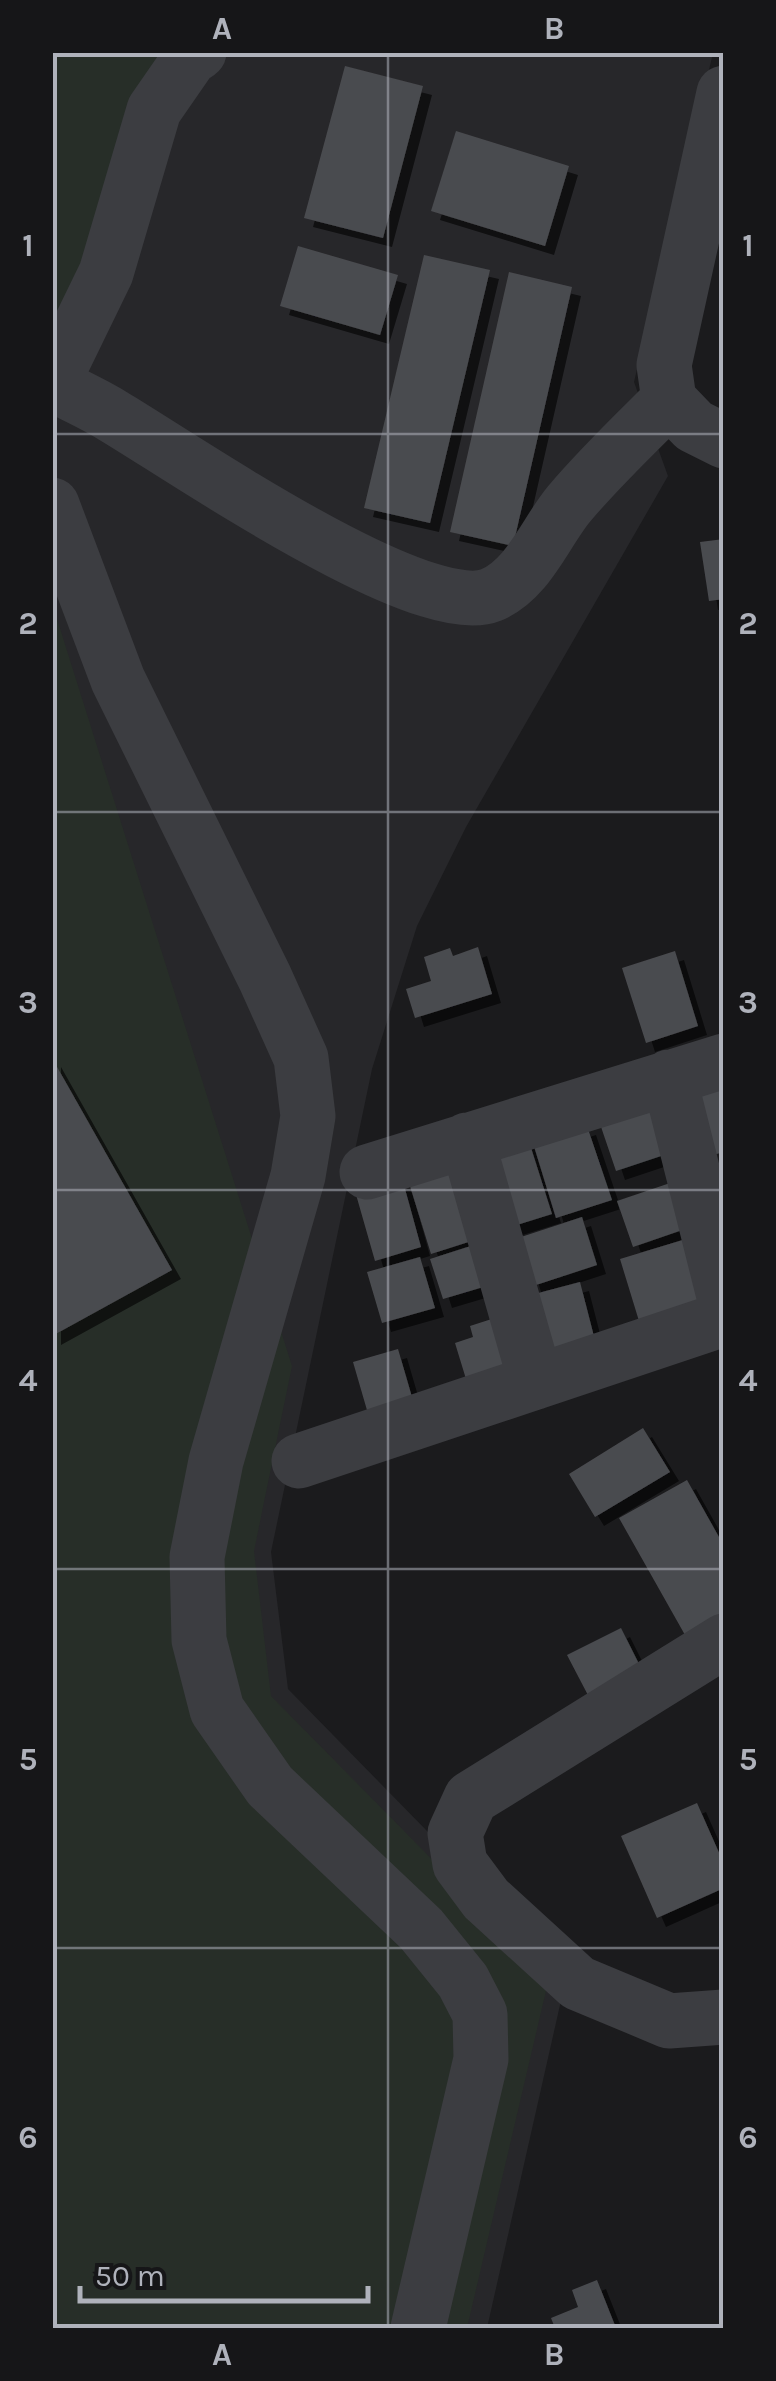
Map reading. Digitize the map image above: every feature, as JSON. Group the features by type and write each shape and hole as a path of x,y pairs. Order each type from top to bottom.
{"street":[{"path":"198,52 154,110 106,273 52,384 110,413 285,524 372,568 471,600 492,594 513,580 566,508 669,400"},
{"path":"724,93 664,365 669,400 694,426 724,441"},
{"path":"52,505 118,680 301,1058 308,1116 298,1176 216,1462 197,1557 199,1640 217,1710 270,1786 421,1930 463,1981 480,2014 481,2059 418,2328"},
{"path":"366,1172 724,1061"},
{"path":"670,1078 724,1296"},
{"path":"467,1140 536,1382"},
{"path":"299,1461 724,1319"},
{"path":"724,1641 471,1798 455,1832 460,1864 486,1899 578,1983 669,2021 724,2017"}],"shaded area":[{"path":"52,53 713,53 634,382 668,476 466,827 417,926 372,1069 271,1552 288,1689 567,1974 487,2328 53,2328"},
{"path":"52,53 187,53 52,373"},
{"path":"52,603 292,1366 254,1551 271,1696 549,1978 467,2328 53,2328"}],"building":[{"path":"345,66 423,86 383,238 304,218"},
{"path":"456,131 569,166 545,246 431,211"},
{"path":"298,246 398,275 380,335 280,306"},
{"path":"424,255 490,270 430,523 364,508"},
{"path":"509,272 572,287 513,546 450,532"},
{"path":"724,539 724,599 709,601 700,542"},
{"path":"478,947 492,994 415,1018 406,989 431,981 424,957 450,948 453,956"},
{"path":"675,951 698,1026 646,1043 622,968"},
{"path":"52,1058 172,1270 52,1336"},
{"path":"724,1085 724,1152 713,1155 695,1094"},
{"path":"662,1097 679,1150 616,1171 598,1118"},
{"path":"587,1126 612,1200 556,1218 533,1143"},
{"path":"526,1132 552,1214 504,1229 478,1147"},
{"path":"459,1156 484,1237 431,1254 406,1173"},
{"path":"402,1178 421,1247 375,1261 355,1191"},
{"path":"676,1181 691,1227 633,1247 617,1201"},
{"path":"582,1217 597,1265 533,1286 518,1238"},
{"path":"686,1239 708,1315 643,1334 620,1259"},
{"path":"477,1244 490,1285 443,1299 430,1259"},
{"path":"420,1257 435,1308 382,1323 367,1272"},
{"path":"580,1282 598,1352 545,1366 527,1296"},
{"path":"501,1316 520,1377 470,1392 455,1343 473,1337 470,1326"},
{"path":"398,1349 414,1404 369,1417 353,1362"},
{"path":"643,1428 670,1472 595,1517 569,1474"},
{"path":"687,1480 724,1546 724,1614 685,1635 619,1518"},
{"path":"621,1628 643,1672 590,1699 567,1655"},
{"path":"697,1803 724,1864 724,1888 657,1918 621,1836"},
{"path":"597,2280 616,2328 555,2328 551,2318 578,2307 572,2290"}]}
